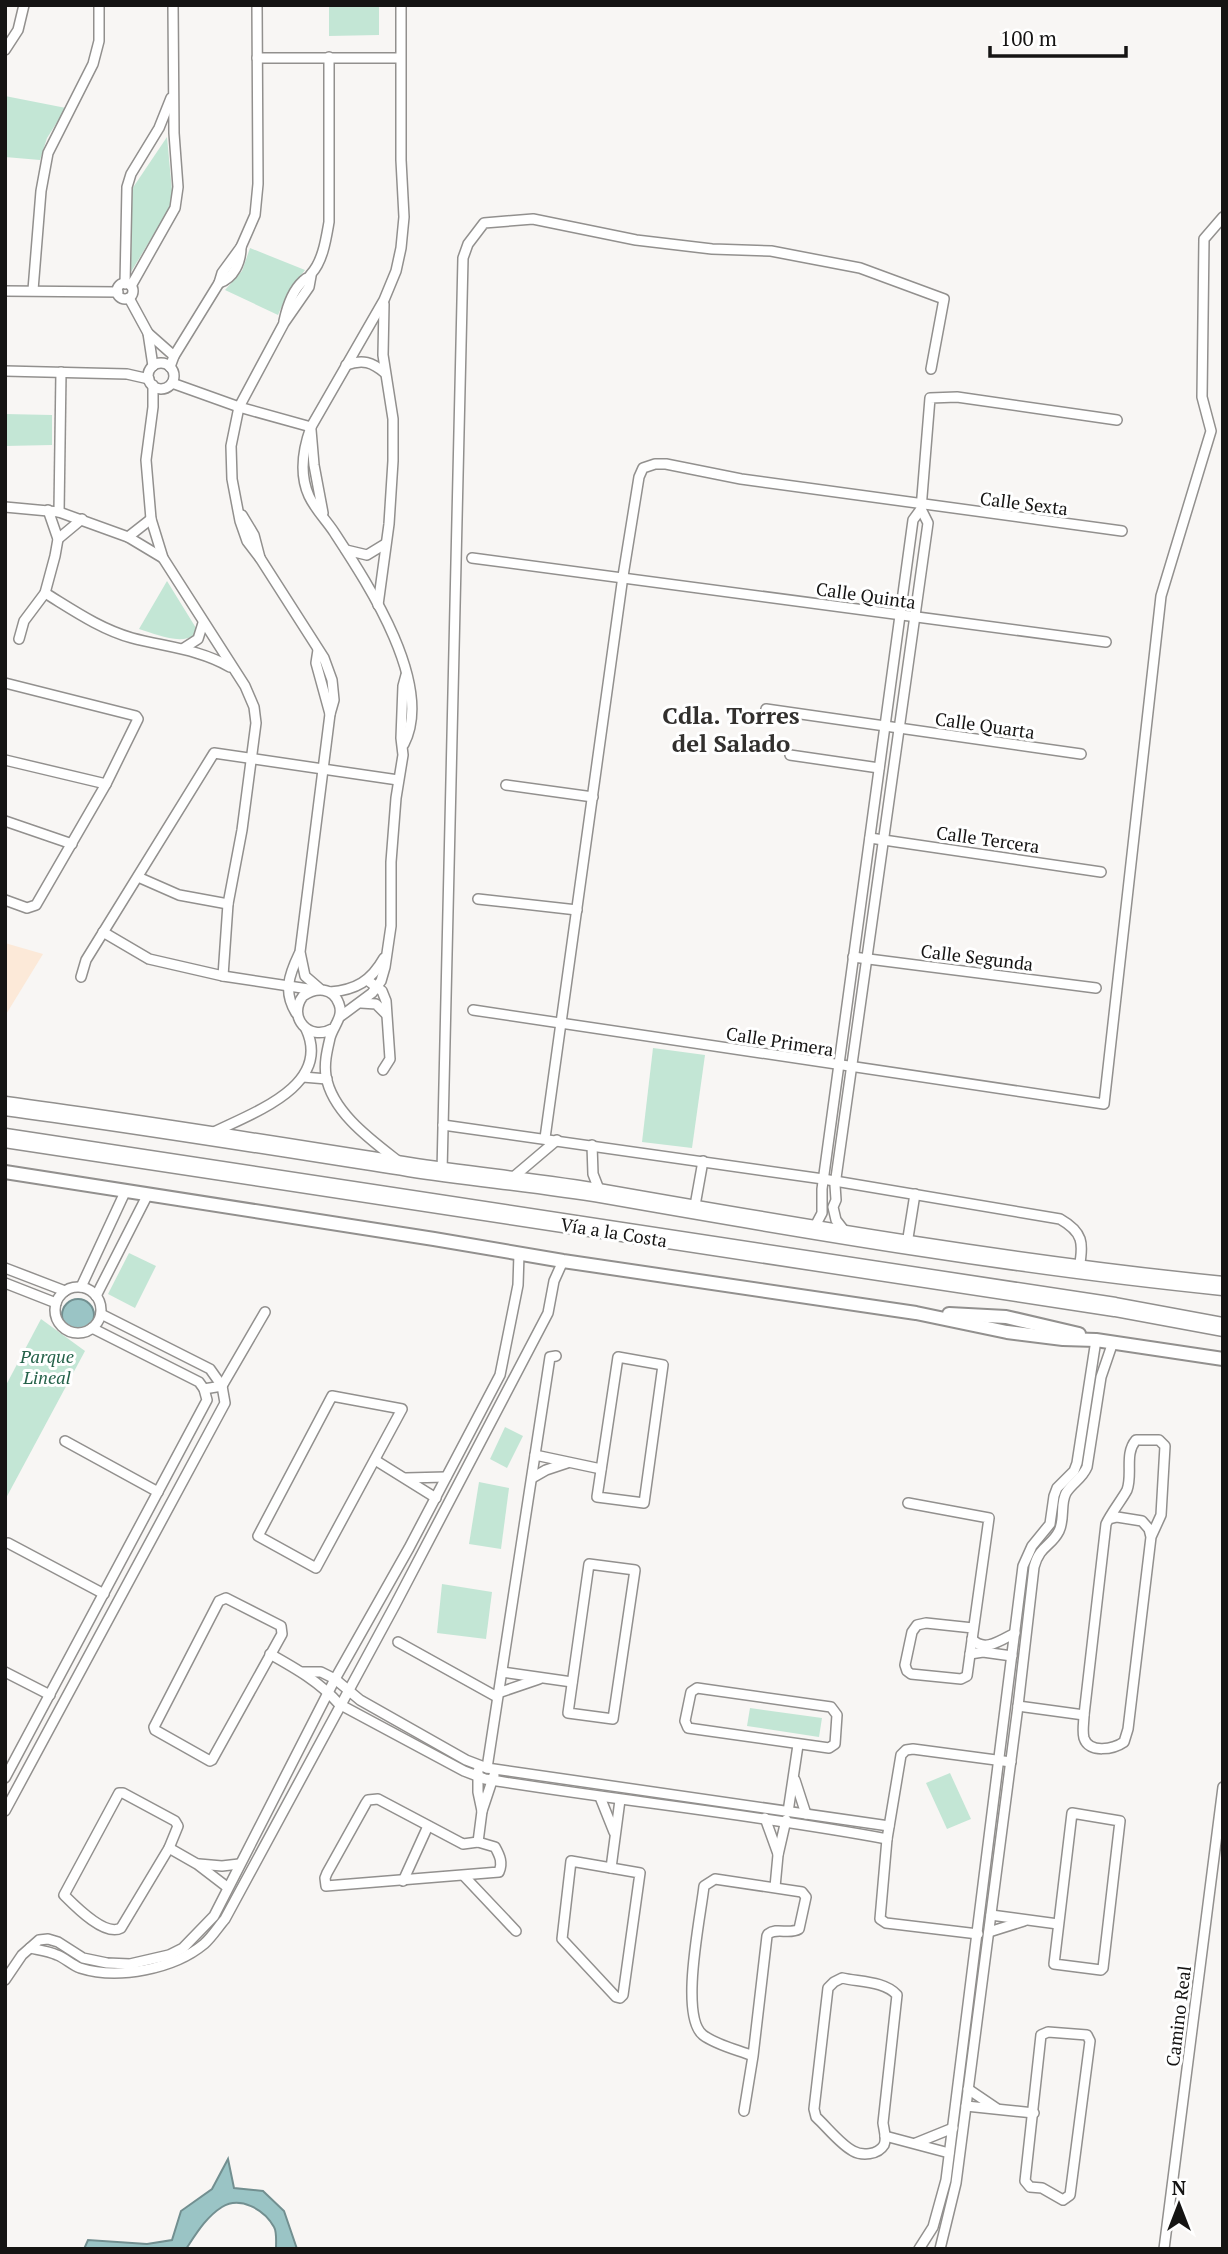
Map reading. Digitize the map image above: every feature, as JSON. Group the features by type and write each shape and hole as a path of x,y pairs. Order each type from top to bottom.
{"highway":[{"name":"Vía a la Costa","path":"5,1106 601,1194 813,1230 1223,1288"},
{"name":"Vía a la Costa","path":"5,1138 1115,1307 1223,1326"}],"street":[{"path":"5,50 18,30 24,5"},
{"path":"33,290 41,191 48,153 93,64 99,41 99,5"},
{"path":"128,285 175,208 178,187 174,133 173,5"},
{"path":"170,367 219,283 228,280 236,269 241,257 241,247 255,215 258,184 257,5"},
{"path":"401,5 404,217 401,248 396,271 384,300 311,428 323,518 378,605 392,635 410,683 411,723 404,744 398,780 391,862 391,926 383,974 377,986 361,1003 341,1016 332,1029 326,1060 327,1079 333,1094 350,1119 405,1166"},
{"path":"257,58 400,58"},
{"path":"318,990 305,976 300,953 330,714 316,663 318,650 247,541 240,521 232,479 231,446 239,407 284,323 287,306 294,292 311,276 319,262 329,222 329,58"},
{"path":"5,291 117,292 123,299 133,294 128,285 127,187 131,174 159,128 173,93"},
{"path":"159,128 174,133"},
{"name":"Calle Primera","path":"473,1010 1104,1104 1161,596 1211,431 1202,397 1204,239 1223,217"},
{"path":"442,1172 463,258 475,232 484,223 533,219 636,240 712,249 771,251 860,268 944,299 931,369"},
{"path":"117,292 120,286 128,285"},
{"path":"129,298 148,333 174,356"},
{"path":"378,605 394,461 393,419 382,333 384,300"},
{"path":"148,333 153,407 146,460 151,519 163,558 245,687 254,707 256,723 229,904 223,976"},
{"path":"346,365 366,361 385,373"},
{"path":"151,375 162,363 170,367 174,375 153,407"},
{"path":"5,371 151,375 168,385 311,428"},
{"path":"59,512 61,372"},
{"path":"848,1235 836,1220 832,1207 836,1200 836,1183 928,523 922,506 930,398 969,399 1117,420"},
{"name":"Calle Sexta","path":"623,576 639,477 643,468 648,465 666,464 741,479 922,506 1122,531"},
{"path":"813,1230 822,1213 823,1179 913,520 922,506"},
{"path":"5,507 48,510 82,519 128,537 163,558"},
{"path":"19,639 24,621 46,593 58,539 48,510"},
{"path":"58,539 82,519"},
{"path":"128,537 151,519"},
{"path":"345,550 367,555 385,544"},
{"name":"Calle Quinta","path":"472,558 1106,642"},
{"path":"545,1138 623,576"},
{"path":"46,593 106,629 133,638 184,648 216,659 233,669"},
{"path":"184,648 198,639 203,623"},
{"path":"5,683 136,716 137,723 106,785 36,905 27,908 5,900"},
{"name":"Calle Quarta","path":"766,709 1081,754"},
{"path":"80,976 86,960 210,756 220,752 398,780"},
{"path":"790,755 879,768"},
{"path":"5,760 106,785"},
{"path":"506,785 593,797"},
{"path":"5,821 72,844"},
{"name":"Calle Tercera","path":"870,838 1101,872"},
{"path":"138,877 179,895 229,904"},
{"path":"478,899 578,910"},
{"path":"103,932 149,959 223,976 330,992 353,988 367,980 386,954"},
{"path":"208,1135 273,1102 303,1077 311,1053 310,1039 290,1001 288,985 292,968 300,953"},
{"name":"Calle Segunda","path":"853,957 1096,988"},
{"path":"367,980 377,986 384,996 390,1059 383,1070"},
{"path":"297,1014 299,1001 303,996 318,990"},
{"path":"330,992 337,998 341,1016"},
{"path":"361,1003 376,1004 387,1015"},
{"path":"306,1029 319,1034 332,1029"},
{"path":"303,1077 327,1079"},
{"path":"443,1125 823,1179 1060,1219 1070,1224 1079,1234 1082,1245 1079,1268"},
{"path":"509,1181 557,1140"},
{"path":"592,1145 592,1165 601,1194"},
{"path":"694,1211 703,1161"},
{"path":"575,1191 592,1165"},
{"name":"Vía a la Costa","path":"5,1172 563,1261 916,1313 1006,1317 1058,1328 1096,1340 1223,1359"},
{"path":"81,1287 126,1190"},
{"path":"907,1244 915,1194"},
{"path":"96,1296 148,1195"},
{"path":"112,1221 130,1228"},
{"path":"97,1252 114,1261"},
{"path":"5,1980 22,1955 39,1940 58,1942 78,1956 107,1963 130,1964 169,1955 183,1948 214,1916 328,1692 436,1498 500,1375 518,1285 519,1254"},
{"path":"30,1948 52,1953 79,1967 121,1972 141,1971 183,1957 205,1943 225,1919 548,1313 554,1281 563,1261"},
{"path":"5,1268 65,1291 81,1287 96,1296 101,1314 92,1328 78,1334 64,1329 56,1318 56,1303 65,1291"},
{"path":"5,1283 56,1303"},
{"path":"222,1386 265,1312"},
{"path":"5,1811 225,1402 222,1386 210,1369 101,1314"},
{"path":"5,1778 207,1400 199,1382 92,1328"},
{"path":"919,2249 933,2227 951,2182 949,2153 975,1934 1027,1554 1046,1531 1052,1518 1057,1488 1074,1471 1077,1463 1096,1340"},
{"path":"940,2249 966,2106 1037,1557 1060,1529 1064,1497 1084,1475 1087,1467 1101,1377 1113,1342"},
{"path":"478,1842 482,1811 493,1780 487,1768 550,1357 556,1356"},
{"path":"618,1357 663,1365 644,1503 597,1497 601,1469 618,1357"},
{"path":"204,1389 222,1386"},
{"path":"332,1396 402,1409 375,1460 318,1567 312,1567 258,1538 332,1396"},
{"path":"1136,1440 1160,1440 1166,1446 1161,1515 1151,1536 1128,1729 1124,1742 1116,1748 1093,1748 1086,1743 1083,1736 1084,1715 1105,1531 1108,1519 1127,1489 1131,1446 1136,1440"},
{"path":"65,1441 158,1492"},
{"path":"535,1455 601,1469"},
{"path":"375,1460 436,1498"},
{"path":"532,1478 546,1470 569,1463"},
{"path":"405,1478 446,1478"},
{"path":"908,1503 989,1518 967,1676 961,1679 911,1674 905,1667 912,1632 917,1625 926,1623 973,1628"},
{"path":"427,1514 439,1520"},
{"path":"1108,1519 1117,1517 1142,1521 1151,1536"},
{"path":"8,1543 104,1594"},
{"path":"589,1564 635,1570 613,1719 568,1713 572,1682 589,1564"},
{"path":"226,1598 281,1626 282,1634 270,1654 212,1760 207,1760 154,1729 221,1599 226,1598"},
{"path":"1019,1598 1030,1600"},
{"path":"972,1639 976,1644 984,1646 1015,1633"},
{"path":"398,1642 498,1695 542,1678"},
{"path":"76,1645 90,1653"},
{"path":"970,1654 984,1652 1013,1656"},
{"path":"270,1654 303,1672 340,1704 478,1776 620,1800 765,1818 806,1815 889,1826"},
{"path":"5,1672 50,1695"},
{"path":"303,1672 321,1672 335,1679 360,1700 466,1760 487,1768 664,1794 787,1816 887,1839"},
{"path":"502,1672 572,1682"},
{"path":"697,1688 831,1707 837,1714 835,1744 832,1747 798,1745 688,1728 685,1721 691,1692 697,1688"},
{"path":"1018,1706 1084,1715"},
{"path":"1017,1719 1046,1710"},
{"path":"775,1886 798,1745"},
{"path":"1011,1762 906,1750 901,1755 887,1839 880,1916 881,1921 886,1923 975,1934 989,1934 1027,1920"},
{"path":"482,1811 478,1776 487,1768"},
{"path":"794,1775 806,1815"},
{"name":"Camino Real","path":"1164,2249 1223,1787"},
{"path":"119,1793 177,1823 169,1848 119,1930 103,1928 64,1896 119,1793"},
{"path":"663,1805 664,1794"},
{"path":"600,1797 615,1833"},
{"path":"368,1800 378,1800 463,1844 478,1842 495,1847 501,1857 502,1866 499,1872 328,1887 325,1878 368,1800"},
{"path":"611,1868 620,1800"},
{"path":"1070,1815 1119,1821 1101,1970 1054,1964 1058,1924 1070,1815"},
{"path":"765,1818 778,1855"},
{"path":"836,1829 838,1819"},
{"path":"403,1881 428,1826"},
{"path":"259,1827 270,1833"},
{"path":"169,1848 197,1864 227,1887"},
{"path":"572,1861 611,1868 640,1873 621,1998 616,1997 562,1939 572,1861"},
{"path":"197,1864 239,1864"},
{"path":"464,1876 516,1931"},
{"path":"744,2111 753,2056 768,1934 799,1929 806,1900 802,1892 715,1879 704,1886 691,1989 692,2010 700,2033 753,2056"},
{"path":"991,1915 1058,1924"},
{"path":"214,1916 225,1919"},
{"path":"52,1953 58,1942"},
{"path":"78,1956 79,1967"},
{"path":"842,1978 883,1986 897,1995 883,2123 886,2136 884,2146 866,2155 853,2151 816,2117 814,2109 828,1988 842,1978"},
{"path":"1048,2032 1087,2035 1090,2041 1070,2195 1063,2200 1042,2188 1030,2187 1026,2181 1034,2113 1041,2035 1048,2032"},
{"path":"968,2089 998,2109"},
{"path":"966,2106 1034,2113"},
{"path":"916,2143 953,2128"},
{"path":"886,2136 949,2153"}],"shaded area":[{"path":"5,943 43,954 5,1016"}],"green space":[{"path":"329,5 379,5 379,35 329,36"},
{"path":"5,96 66,108 47,138 40,160 5,157"},
{"path":"167,137 173,202 131,272 132,189"},
{"path":"250,248 305,270 288,292 278,315 225,290 242,271"},
{"path":"5,414 52,415 52,445 5,446"},
{"path":"167,581 196,628 196,634 190,637 168,638 139,629"},
{"path":"653,1048 705,1055 692,1148 642,1142"},
{"path":"129,1253 156,1266 135,1308 108,1294"},
{"name":"Parque Lineal","path":"41,1319 85,1351 5,1500 5,1387"},
{"path":"505,1427 523,1436 507,1468 490,1459"},
{"path":"479,1482 509,1488 501,1549 469,1544"},
{"path":"442,1584 492,1592 486,1639 437,1633"},
{"path":"750,1708 822,1718 819,1737 747,1726"},
{"path":"950,1773 971,1819 947,1829 926,1783"}],"water":[{"path":"78,1299 90,1303 94,1315 90,1327 78,1331 66,1327 62,1315 66,1303"},
{"path":"228,2159 234,2188 263,2191 284,2211 297,2249 276,2249 276,2232 270,2221 251,2206 236,2203 222,2207 211,2216 186,2249 84,2249 88,2240 147,2244 172,2240 181,2211 212,2189"}],"district":[{"name":"Cdla. Torres del Salado","path":"731,729"}]}
